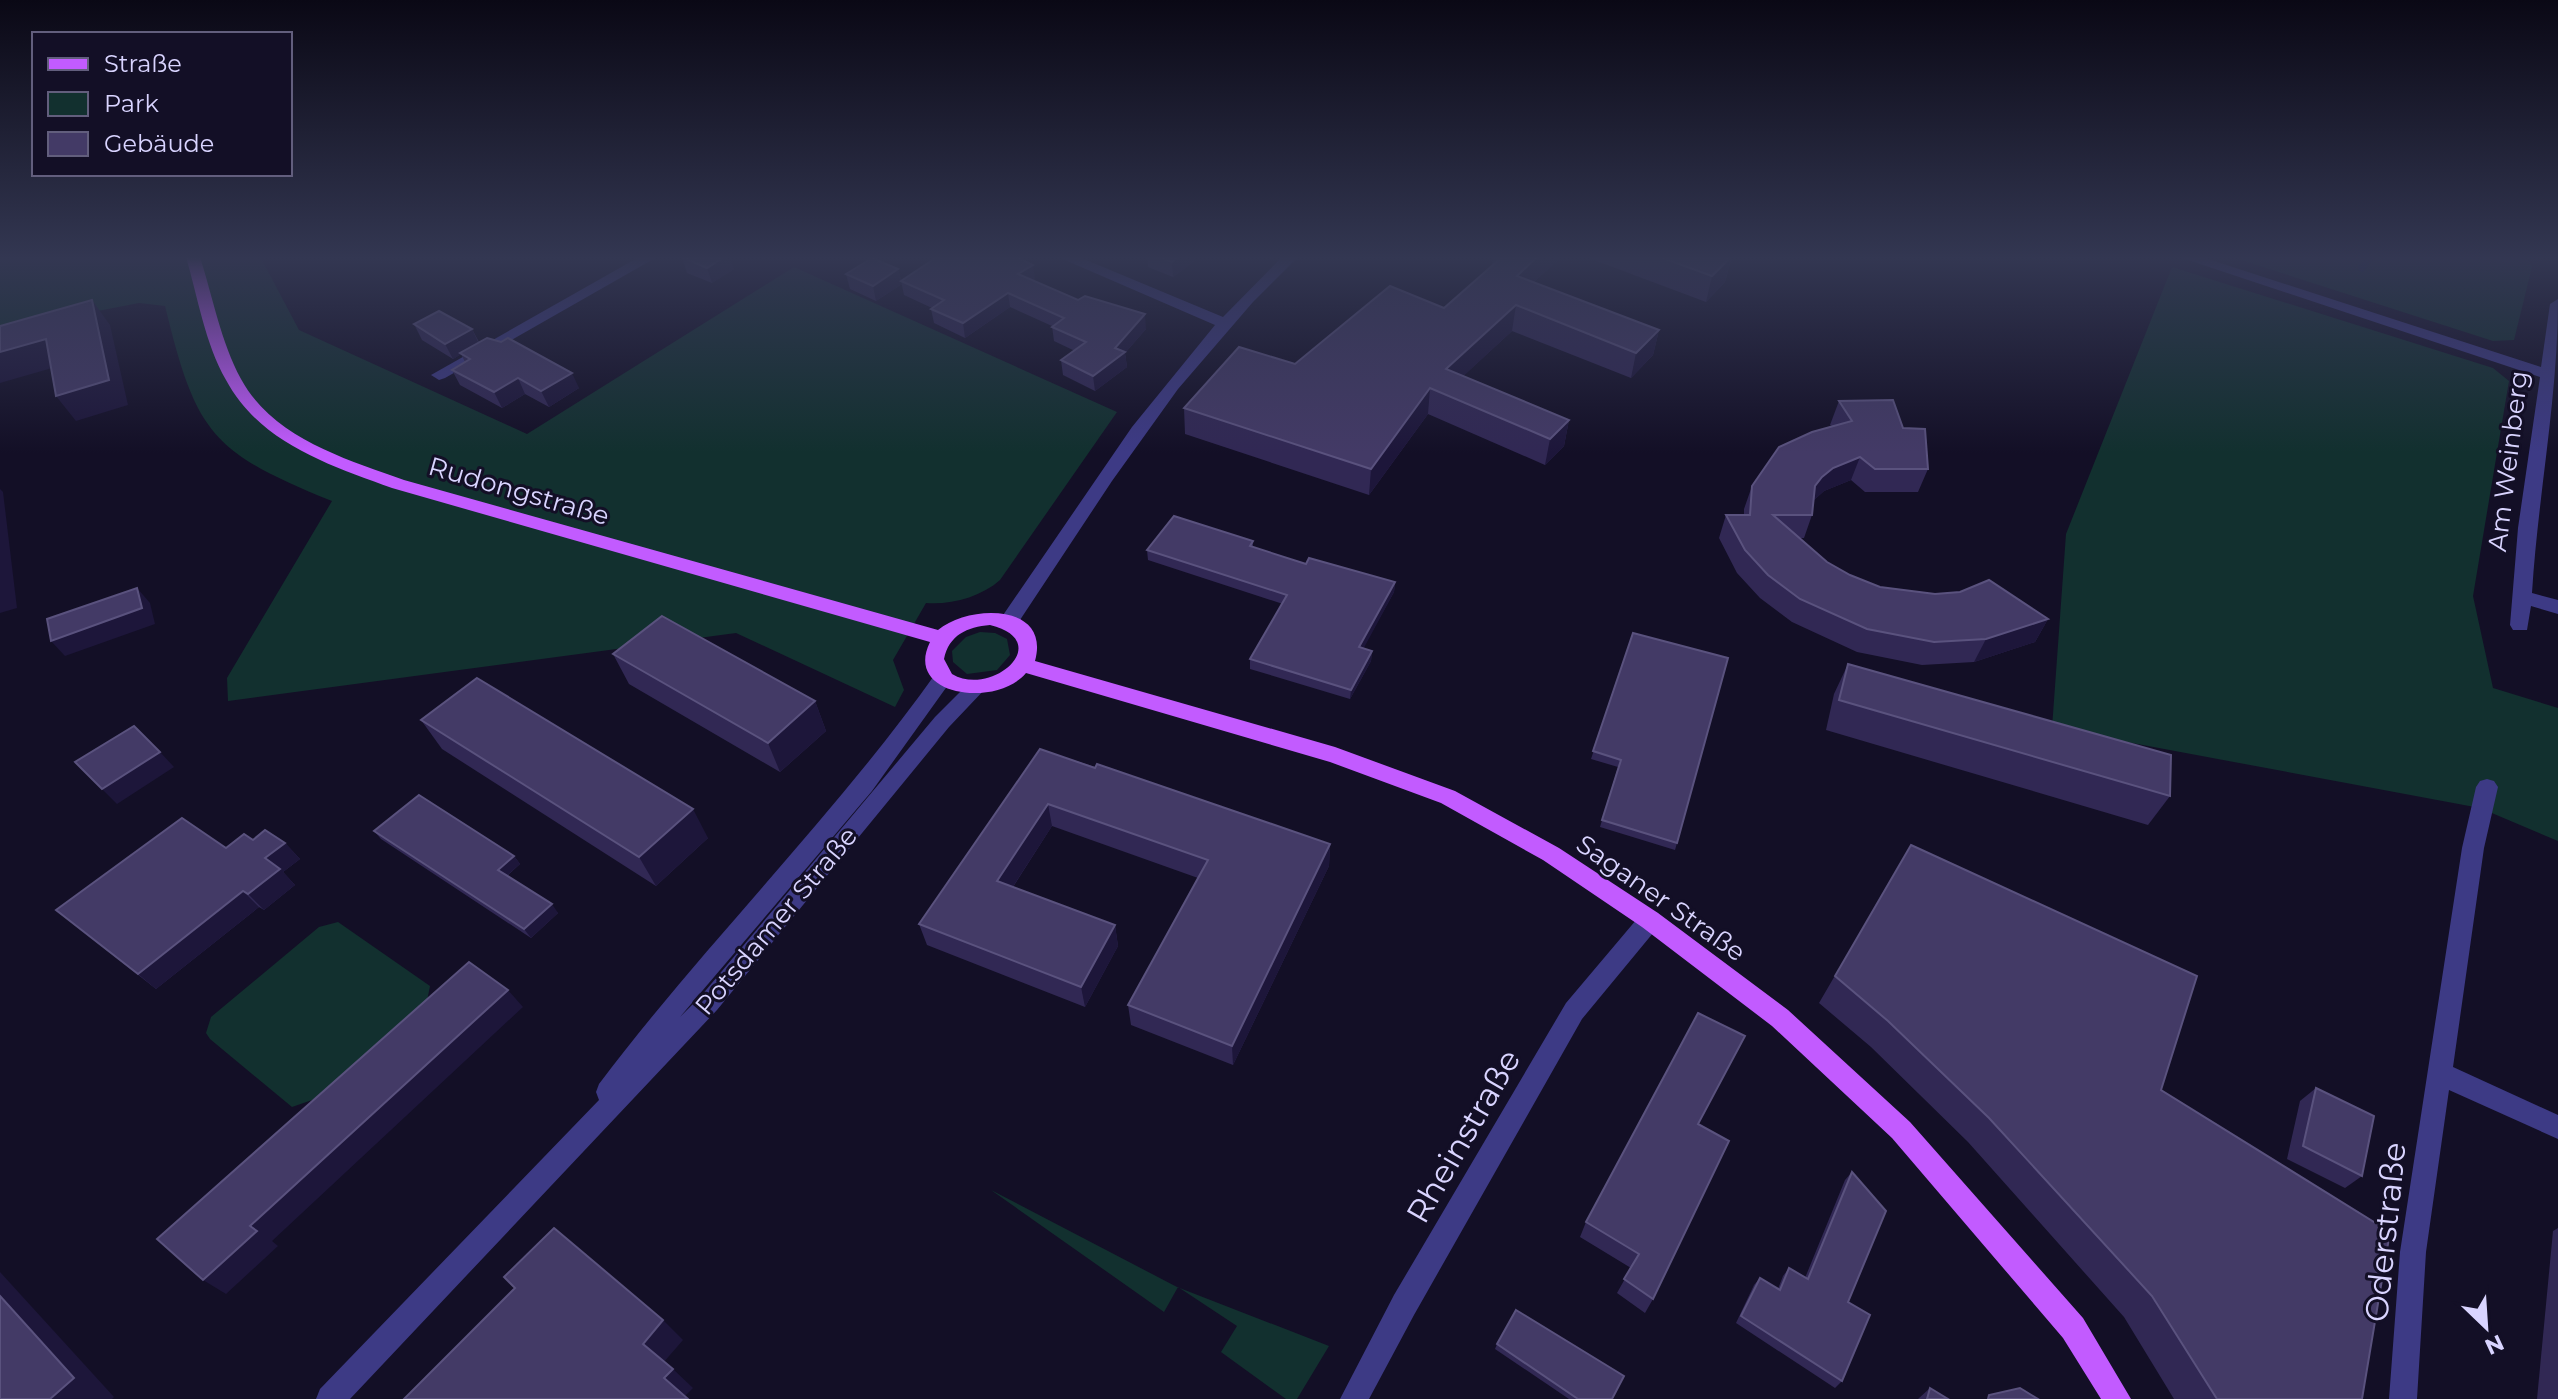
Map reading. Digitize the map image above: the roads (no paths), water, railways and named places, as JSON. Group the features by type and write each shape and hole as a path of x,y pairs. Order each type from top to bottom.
{"main road":[{"name":"Rudongstraße","path":"213,322 235,384 253,407 293,440 315,451 398,484 941,638"},
{"path":"976,688 943,678 934,659 941,638 954,627 976,619 1009,621 1029,640 1030,648 1024,665"},
{"name":"Potsdamer Straße","path":"976,688 1004,681 1024,665"},
{"name":"Saganer Straße","path":"1024,665 1335,755 1448,797 1551,854 1650,920 1780,1018 1901,1130 2073,1328 2117,1399"}],"street":[{"path":"439,375 533,322"},
{"path":"2387,322 2547,374"},
{"name":"Am Weinberg","path":"2520,625 2555,322"},
{"path":"1009,621 1118,455 1178,374 1224,323"},
{"path":"2521,597 2558,607"},
{"name":"Potsdamer Straße","path":"568,1148 658,1021 767,897 920,713 943,678"},
{"name":"Potsdamer Straße","path":"330,1399 724,986 942,722 976,688"},
{"name":"Oderstraße","path":"2403,1399 2413,1252 2473,848 2487,787"},
{"name":"Rheinstraße","path":"1354,1399 1404,1305 1574,1011 1650,920"},
{"path":"2439,1073 2558,1127"}]}
